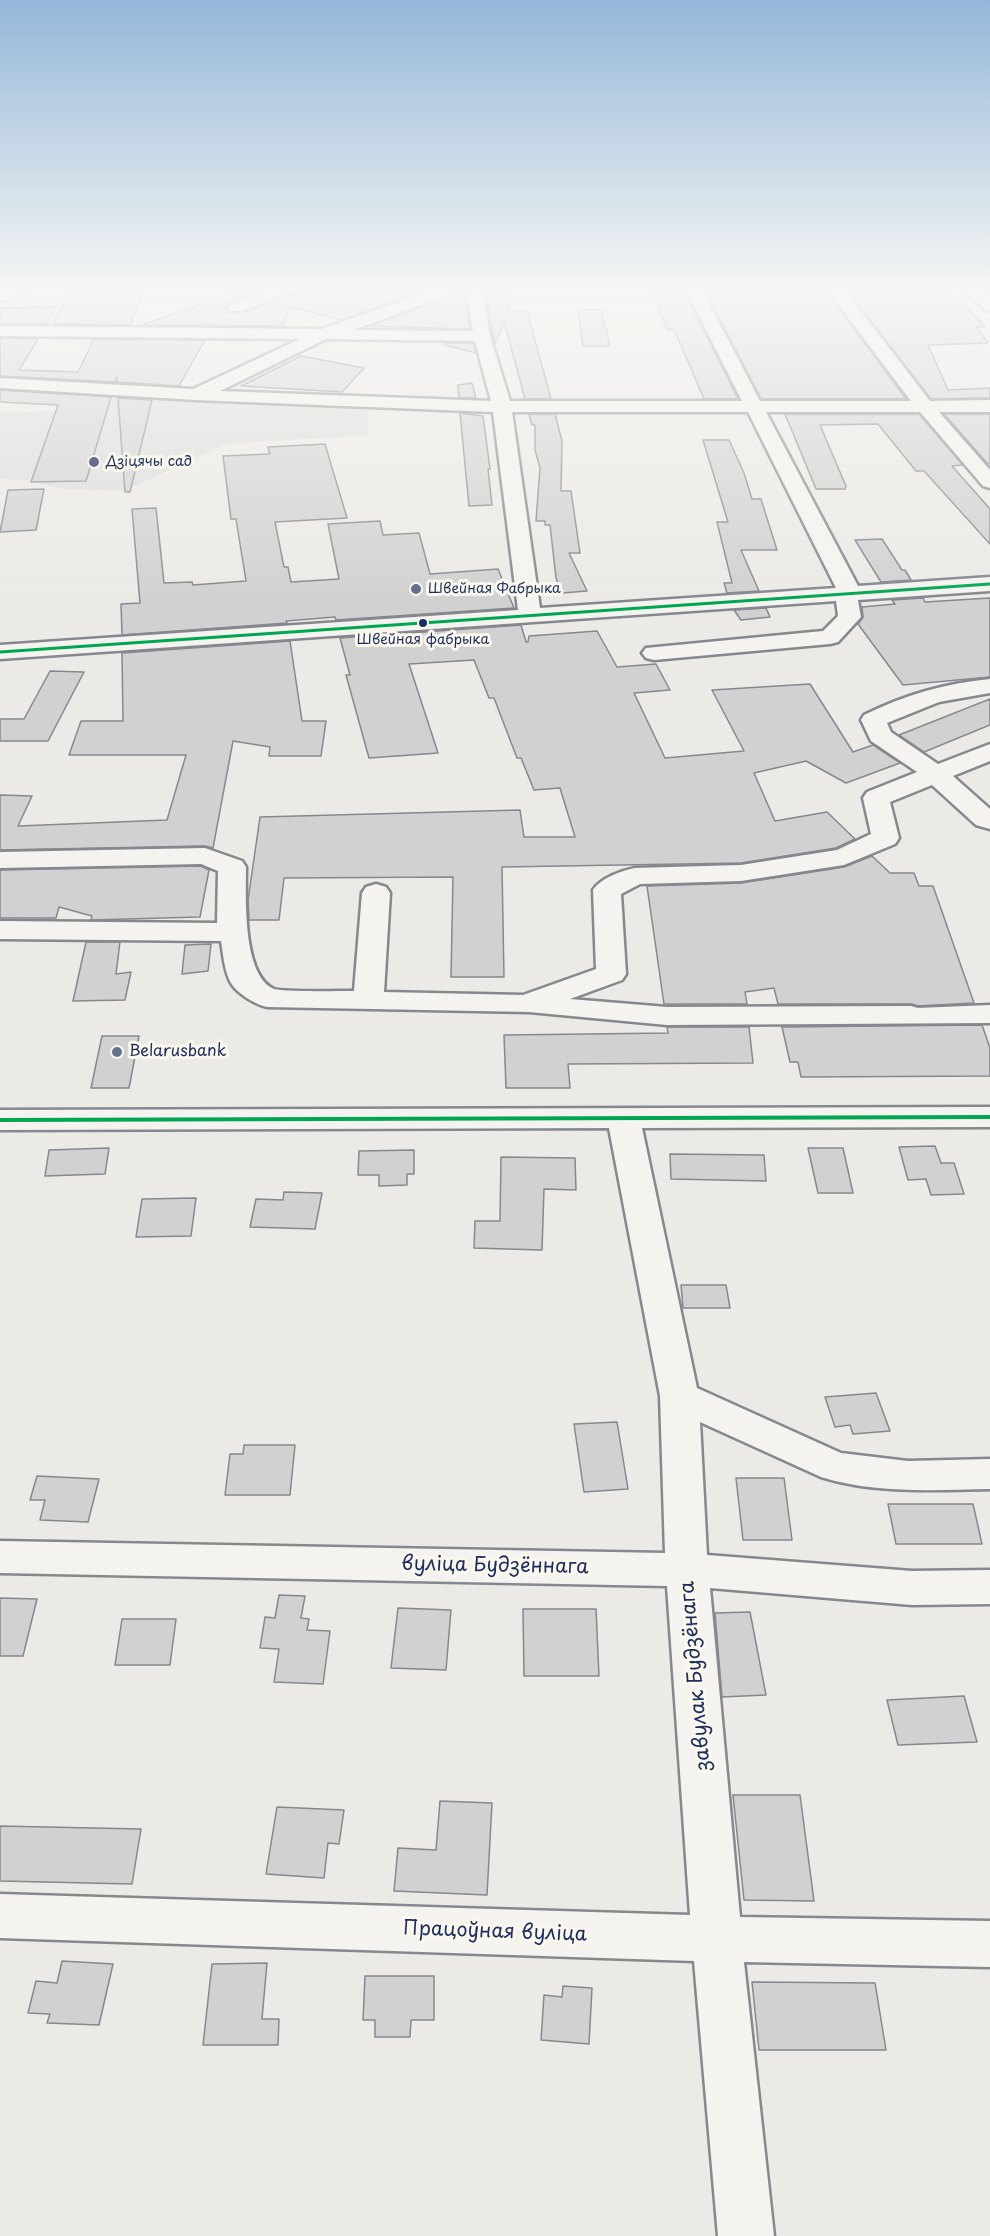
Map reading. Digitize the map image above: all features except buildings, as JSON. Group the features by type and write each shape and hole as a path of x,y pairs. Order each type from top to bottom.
{"street":[{"path":"152,392 502,407 923,404 990,406"},
{"path":"195,395 201,392"},
{"path":"498,392 502,407 530,616"},
{"path":"654,653 830,638 850,617 846,593 745,392"},
{"path":"914,392 990,482"},
{"path":"0,652 990,584"},
{"path":"988,826 936,774 880,736 873,720 902,705 966,688 990,686"},
{"path":"525,1004 611,974 607,890 635,876 741,873 844,857 885,838 876,798 990,752"},
{"path":"0,860 204,856 231,867 231,922 244,979 267,998 525,1004 667,1016 990,1014"},
{"path":"368,1001 376,892"},
{"path":"0,930 233,932"},
{"path":"0,1120 990,1118"},
{"name":"завулак Будзёнага","path":"624,1120 679,1396 687,1570 717,1939 746,2236"},
{"path":"679,1396 835,1467 908,1476 990,1474"},
{"name":"вуліца Будзённага","path":"0,1557 687,1570 912,1588 990,1587"},
{"name":"Працоўная вуліца","path":"0,1916 717,1939 990,1944"}],"shaded area":[{"name":"Дзіцячы сад","path":"106,398 368,408 368,435 226,444 124,491 62,489 26,480 0,479 0,413 104,408"}],"transit line":[{"path":"0,652 990,584"},
{"path":"0,1120 990,1117"}],"place":[{"name":"Дзіцячы сад","path":"94,462"},
{"name":"Швейная Фабрыка","path":"416,589"},
{"name":"Швейная фабрыка","path":"423,623"},
{"name":"Belarusbank","path":"117,1052"}]}
